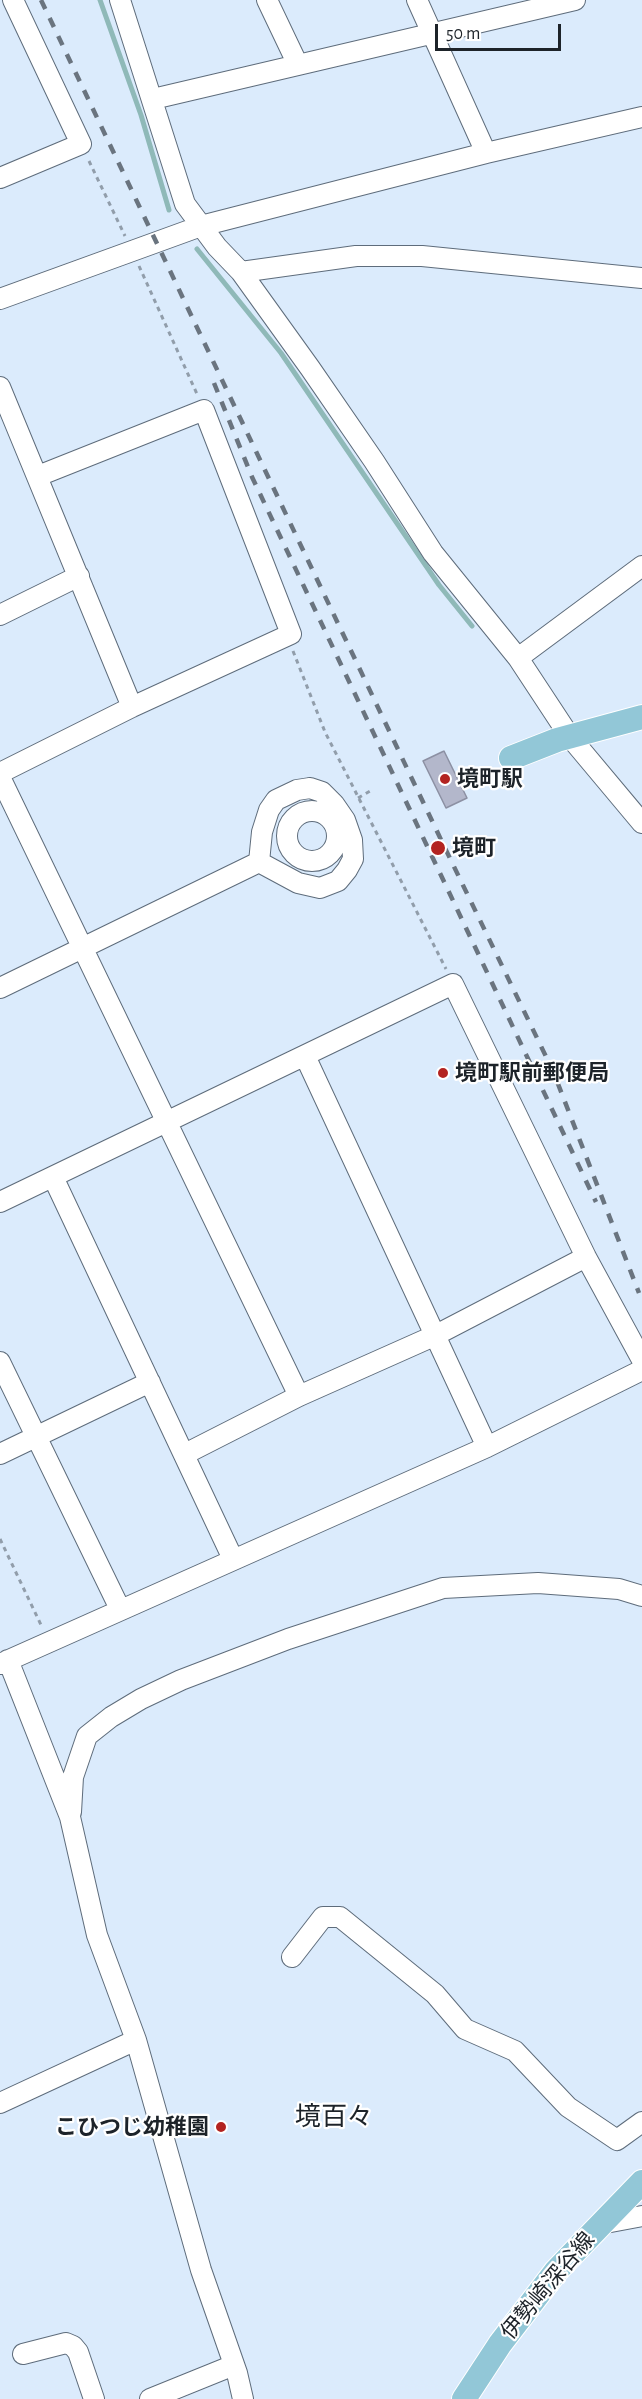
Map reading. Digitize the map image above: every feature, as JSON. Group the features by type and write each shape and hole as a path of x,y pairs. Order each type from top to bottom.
{"main road":[{"path":"511,758 558,740 642,717"},
{"name":"伊勢崎深谷線","path":"464,2399 531,2301 579,2244 642,2181"}],"street":[{"path":"0,178 81,144 13,0"},
{"path":"120,0 185,204 241,272 310,368 368,451 433,553 519,658 558,740 642,823"},
{"path":"267,0 298,65"},
{"path":"417,0 486,153"},
{"path":"153,99 562,1"},
{"path":"0,299 201,226 486,153 642,117"},
{"path":"241,272 356,256 422,256 642,278"},
{"path":"0,387 132,707"},
{"path":"38,476 204,410 291,634 132,707 0,775 299,1396"},
{"path":"519,658 642,566"},
{"path":"0,615 79,576"},
{"path":"310,788 322,792 334,804 339,822 352,840 352,859 347,870 338,881 320,888 309,887 285,877 259,862 262,832 269,810 276,801 297,790 310,788"},
{"path":"303,812 322,813 339,822 335,847 329,855 320,860 311,861 297,856 288,845 286,835 289,825 294,817 303,812"},
{"path":"262,832 286,835"},
{"path":"285,877 297,856"},
{"path":"0,988 259,862"},
{"path":"0,1202 453,984 586,1257 642,1360"},
{"path":"305,1056 487,1447"},
{"path":"53,1177 234,1559"},
{"path":"185,1454 299,1396 436,1335 586,1257"},
{"path":"0,1362 120,1609"},
{"path":"243,2399 234,2365 201,2270 136,2040 97,1935 70,1817 4,1662 487,1447 642,1370"},
{"path":"0,1454 150,1382"},
{"path":"70,1817 74,1777 87,1736 111,1717 141,1699 192,1676 331,1623 443,1588 538,1583 619,1589 642,1596"},
{"path":"292,1957 322,1917 340,1917 435,1994 465,2029 515,2051 568,2107 617,2140 642,2122"},
{"path":"0,2103 136,2040"},
{"path":"600,2224 642,2216"},
{"path":"23,2354 66,2343 74,2346 94,2399"},
{"path":"150,2399 234,2365"}],"path":[{"path":"81,144 204,410"},
{"path":"287,637 325,732 453,984"},
{"path":"358,798 372,790"},
{"path":"0,1539 49,1641"}],"building":[{"name":"境町駅","path":"444,751 467,798 446,808 423,761"}],"waterway":[{"path":"100,0 141,115 169,210"},
{"path":"197,249 281,353 439,585 472,626"}],"railway":[{"path":"41,0 553,1071 639,1293"},
{"path":"214,383 252,477 596,1202"}],"place":[{"name":"境町駅","path":"445,779"},
{"name":"境町","path":"438,848"},
{"name":"境町駅前郵便局","path":"443,1073"},
{"name":"こひつじ幼稚園","path":"221,2127"}],"district":[{"name":"境百々","path":"334,2117"}]}
